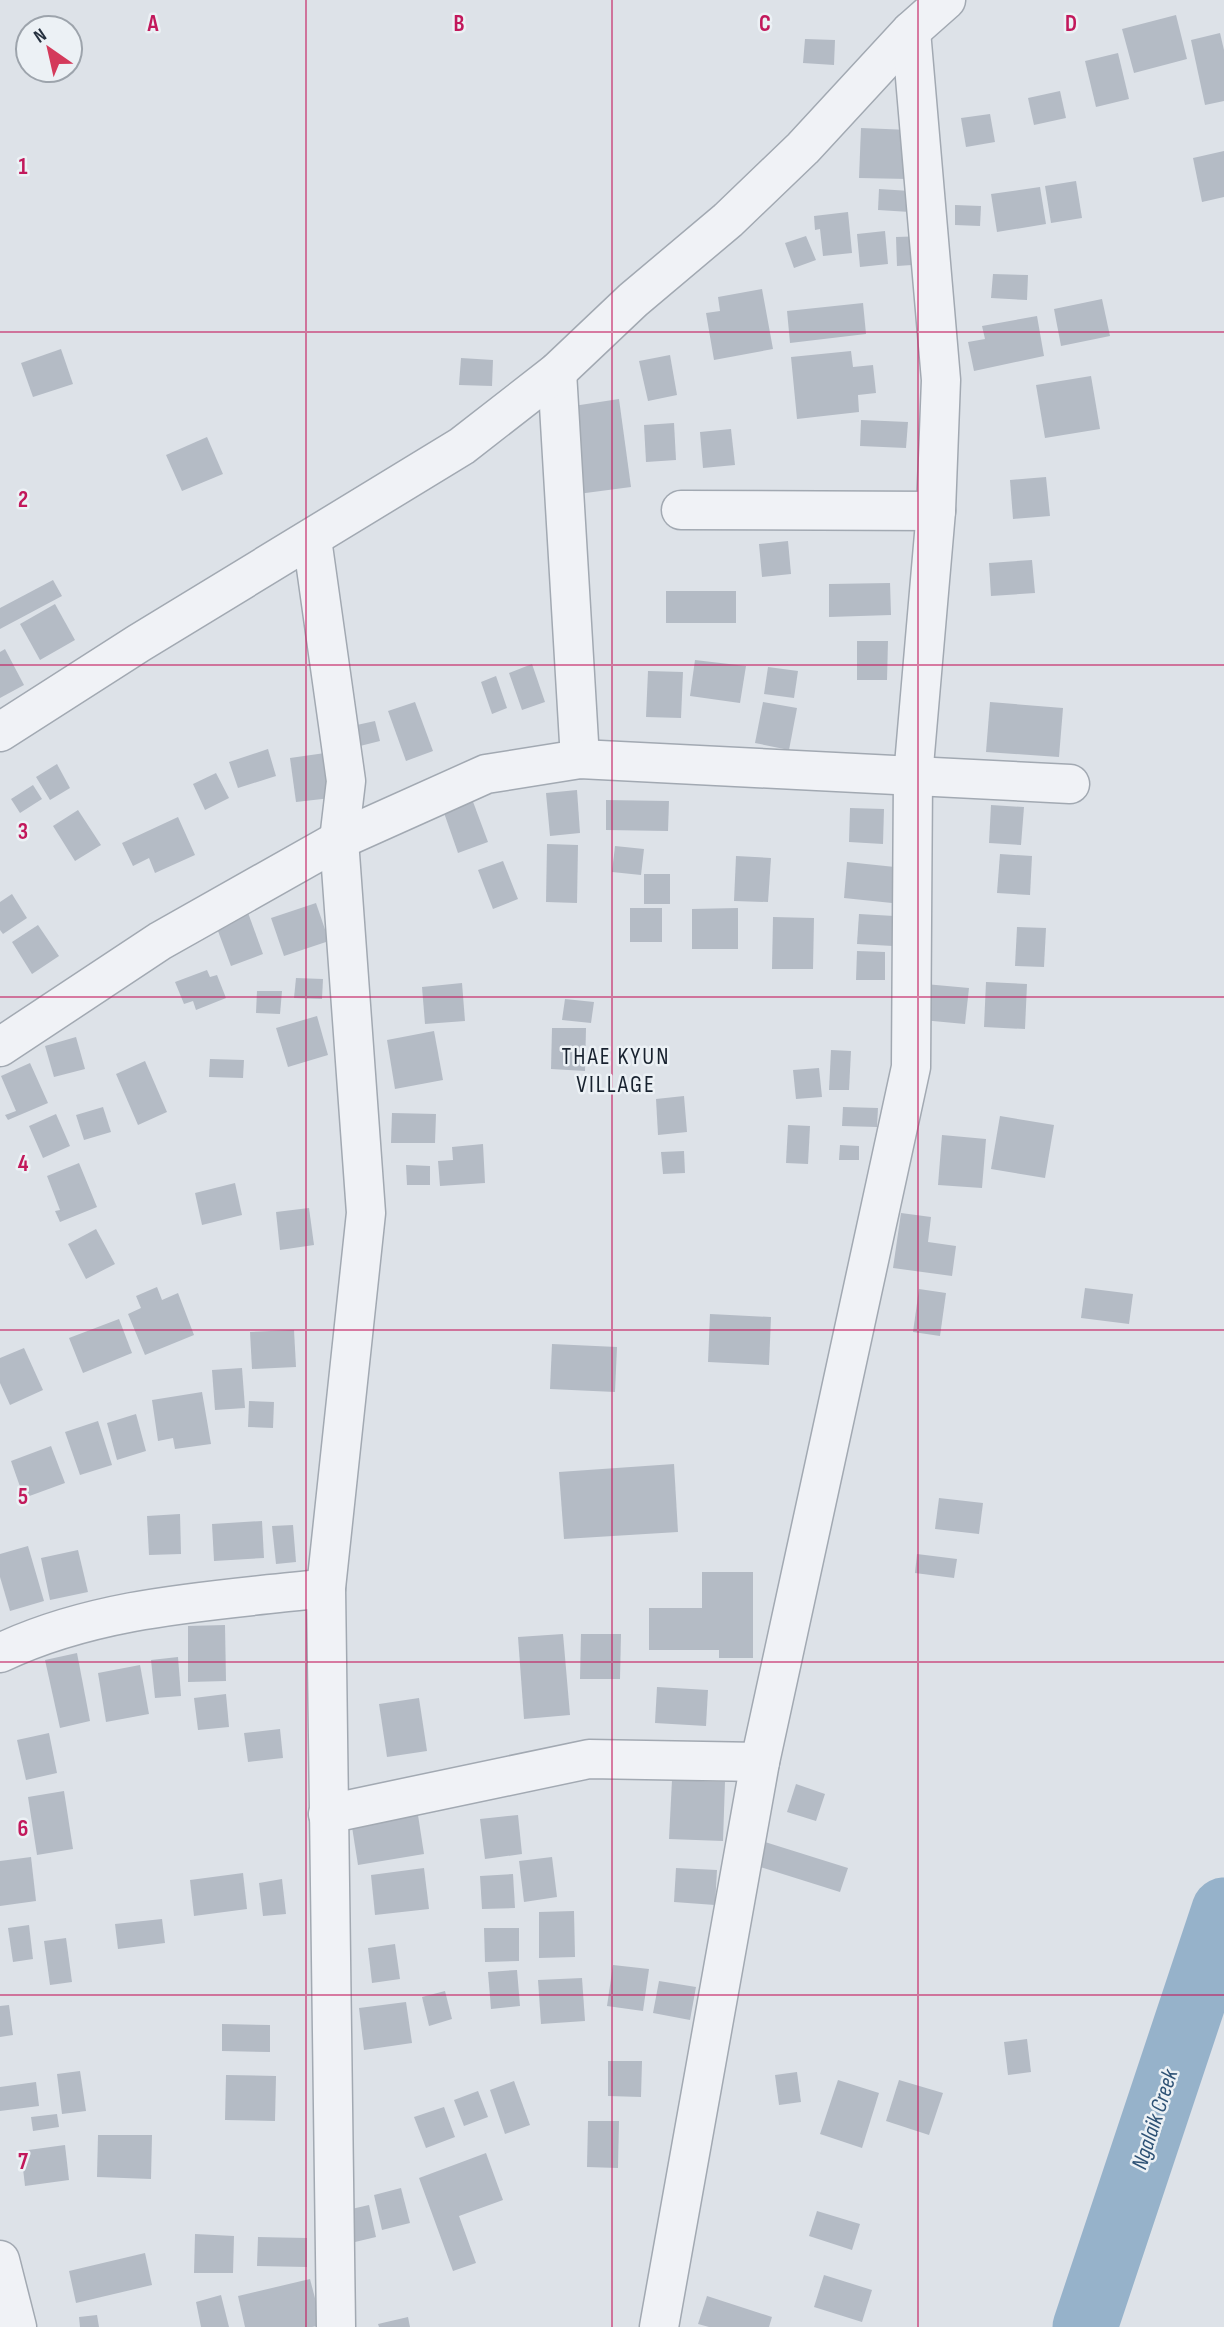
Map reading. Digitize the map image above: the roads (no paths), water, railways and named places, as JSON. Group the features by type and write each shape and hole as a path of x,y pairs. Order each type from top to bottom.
{"street":[{"path":"0,732 139,643 462,446 557,372 632,300 728,220 803,148 911,31 946,0"},
{"path":"659,2327 760,1762 911,1067 913,777 936,511 942,380 911,31"},
{"path":"557,372 580,760"},
{"path":"681,510 936,511"},
{"path":"312,539 345,781 339,839 366,1213 326,1588 335,2327"},
{"path":"0,1047 160,941 339,839 486,775 580,760 1070,784"},
{"path":"0,1653 27,1640 128,1611 326,1588"},
{"path":"328,1814 589,1759 760,1762"},
{"path":"0,2260 17,2327"}],"waterway":[{"name":"Ngalaik Creek","path":"1085,2327 1224,1910"}],"district":[{"name":"THAE KYUN VILLAGE","path":"616,1070"}]}
